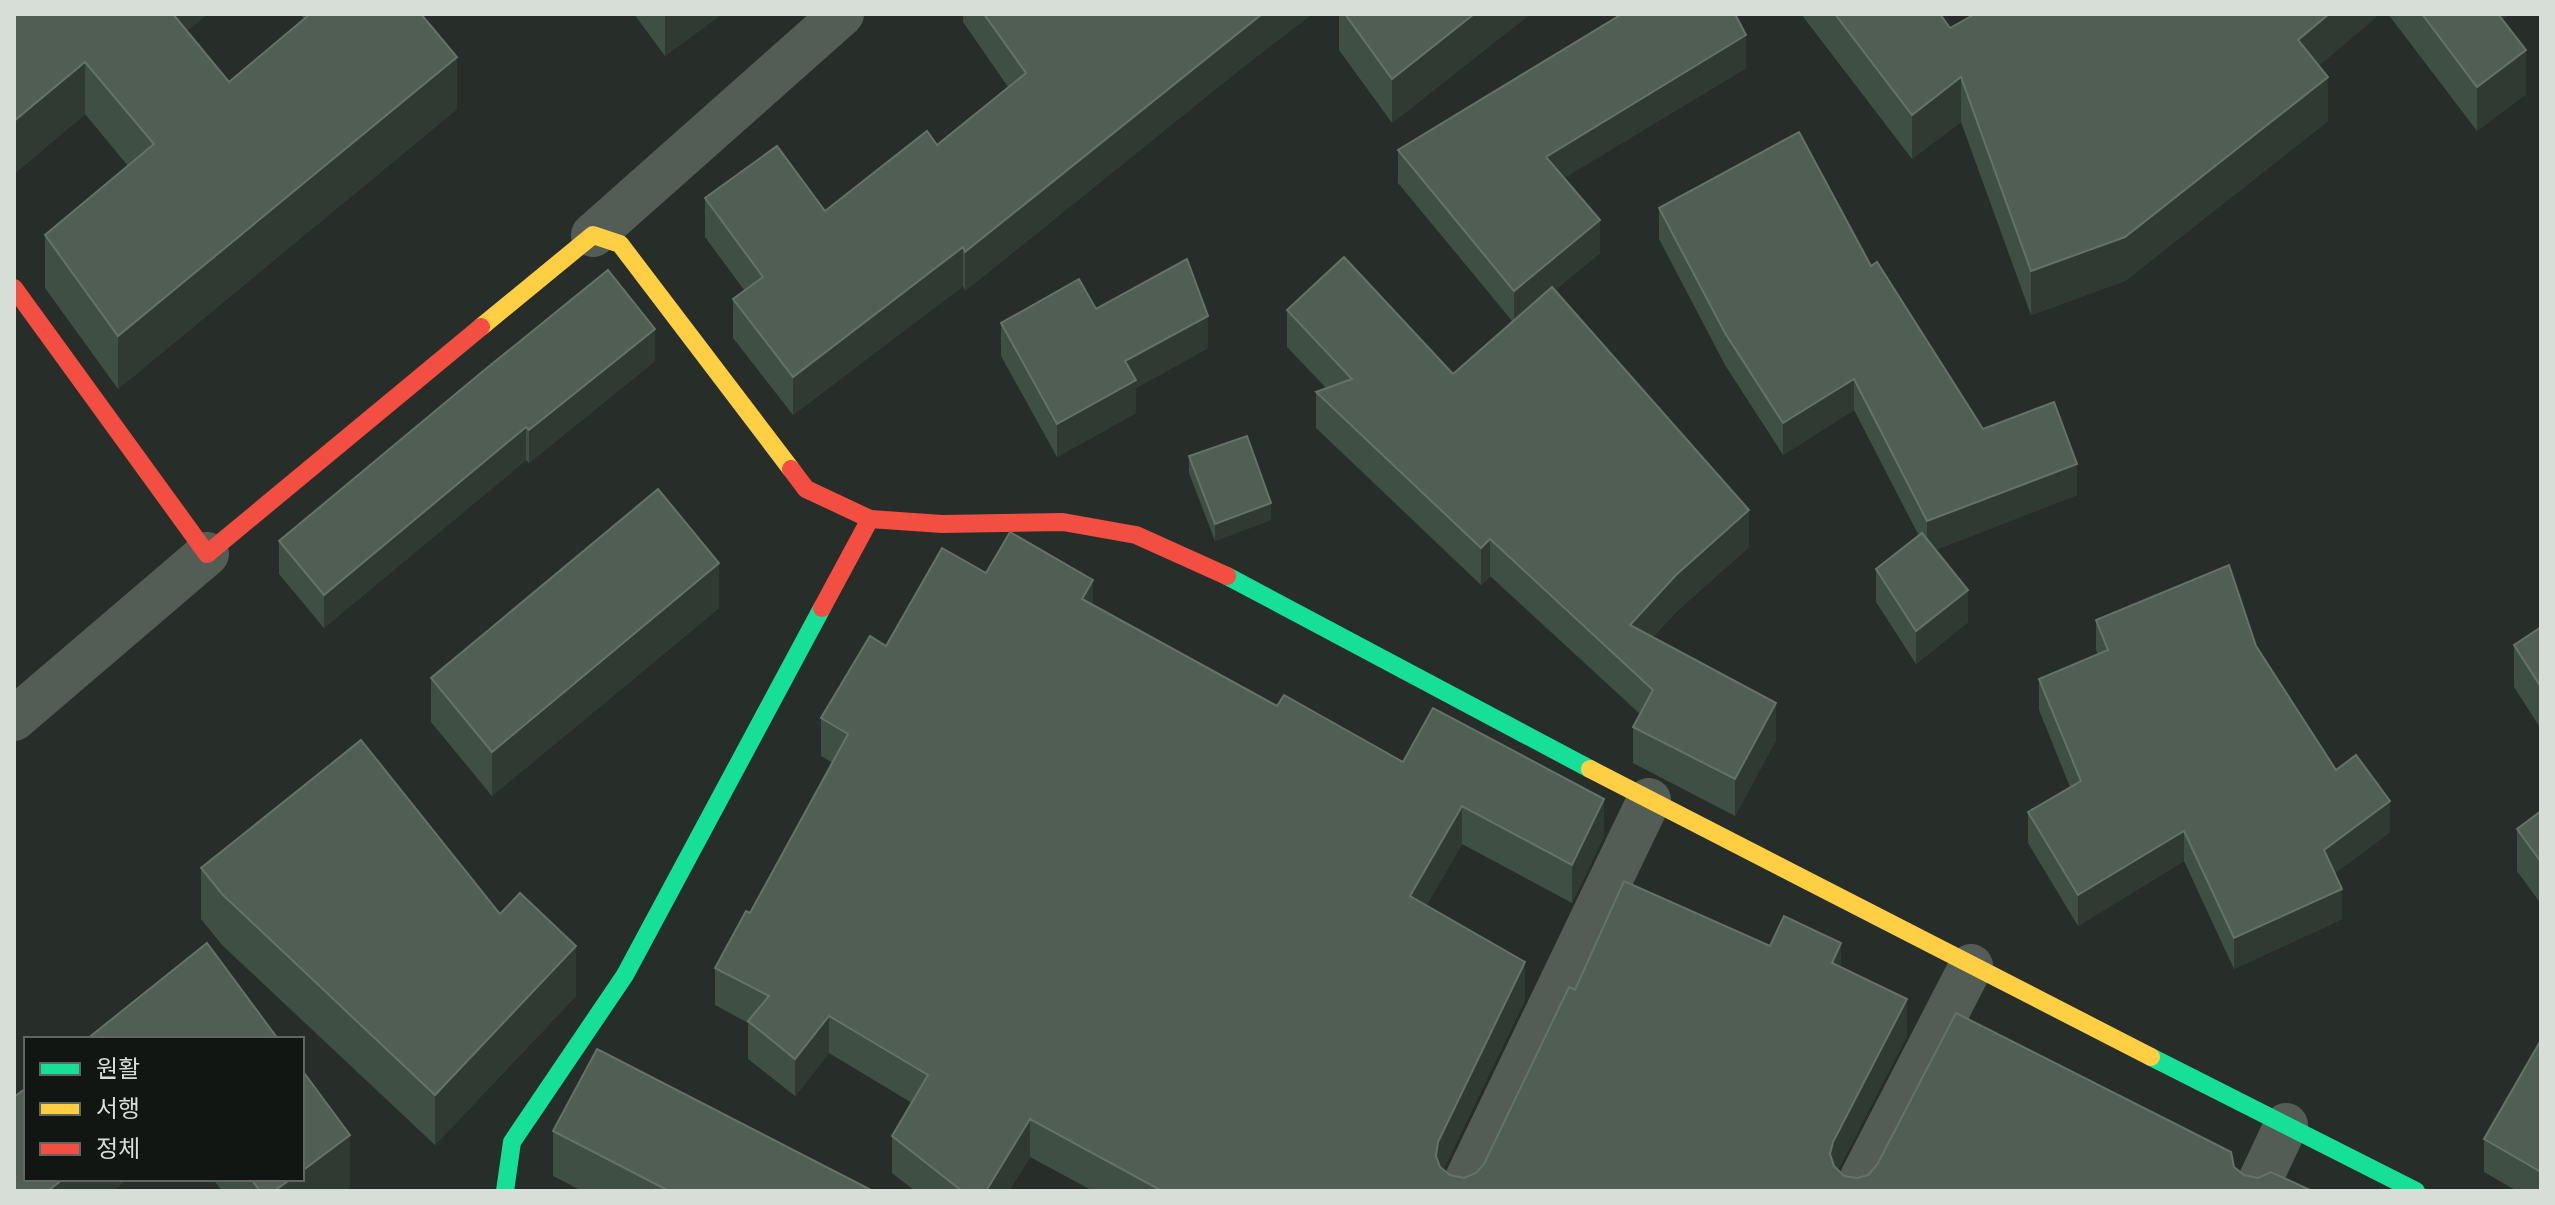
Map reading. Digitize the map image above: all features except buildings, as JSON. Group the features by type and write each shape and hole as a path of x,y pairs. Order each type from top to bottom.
{"street":[{"path":"14,719 207,554 593,235 842,14"},
{"path":"593,235 620,244 806,489 870,519 942,524 1063,522 1136,535 1223,574 1649,800 2416,1191"},
{"path":"14,288 207,554"},
{"path":"505,1191 512,1142 625,975 870,519"},
{"path":"1461,1191 1649,800"},
{"path":"1855,1191 1971,966"},
{"path":"2255,1191 2286,1125"}],"traffic: fast":[{"path":"1227,576 1590,769"},
{"path":"505,1191 512,1142 625,975 822,608"},
{"path":"2151,1057 2416,1191"}],"traffic: slow":[{"path":"481,327 593,235 620,244 791,469"},
{"path":"1590,769 2151,1057"}],"traffic: jam":[{"path":"14,288 207,554 481,327"},
{"path":"791,469 806,489 870,519 942,524 1063,522 1136,535 1227,576"},
{"path":"822,608 870,519"}]}
